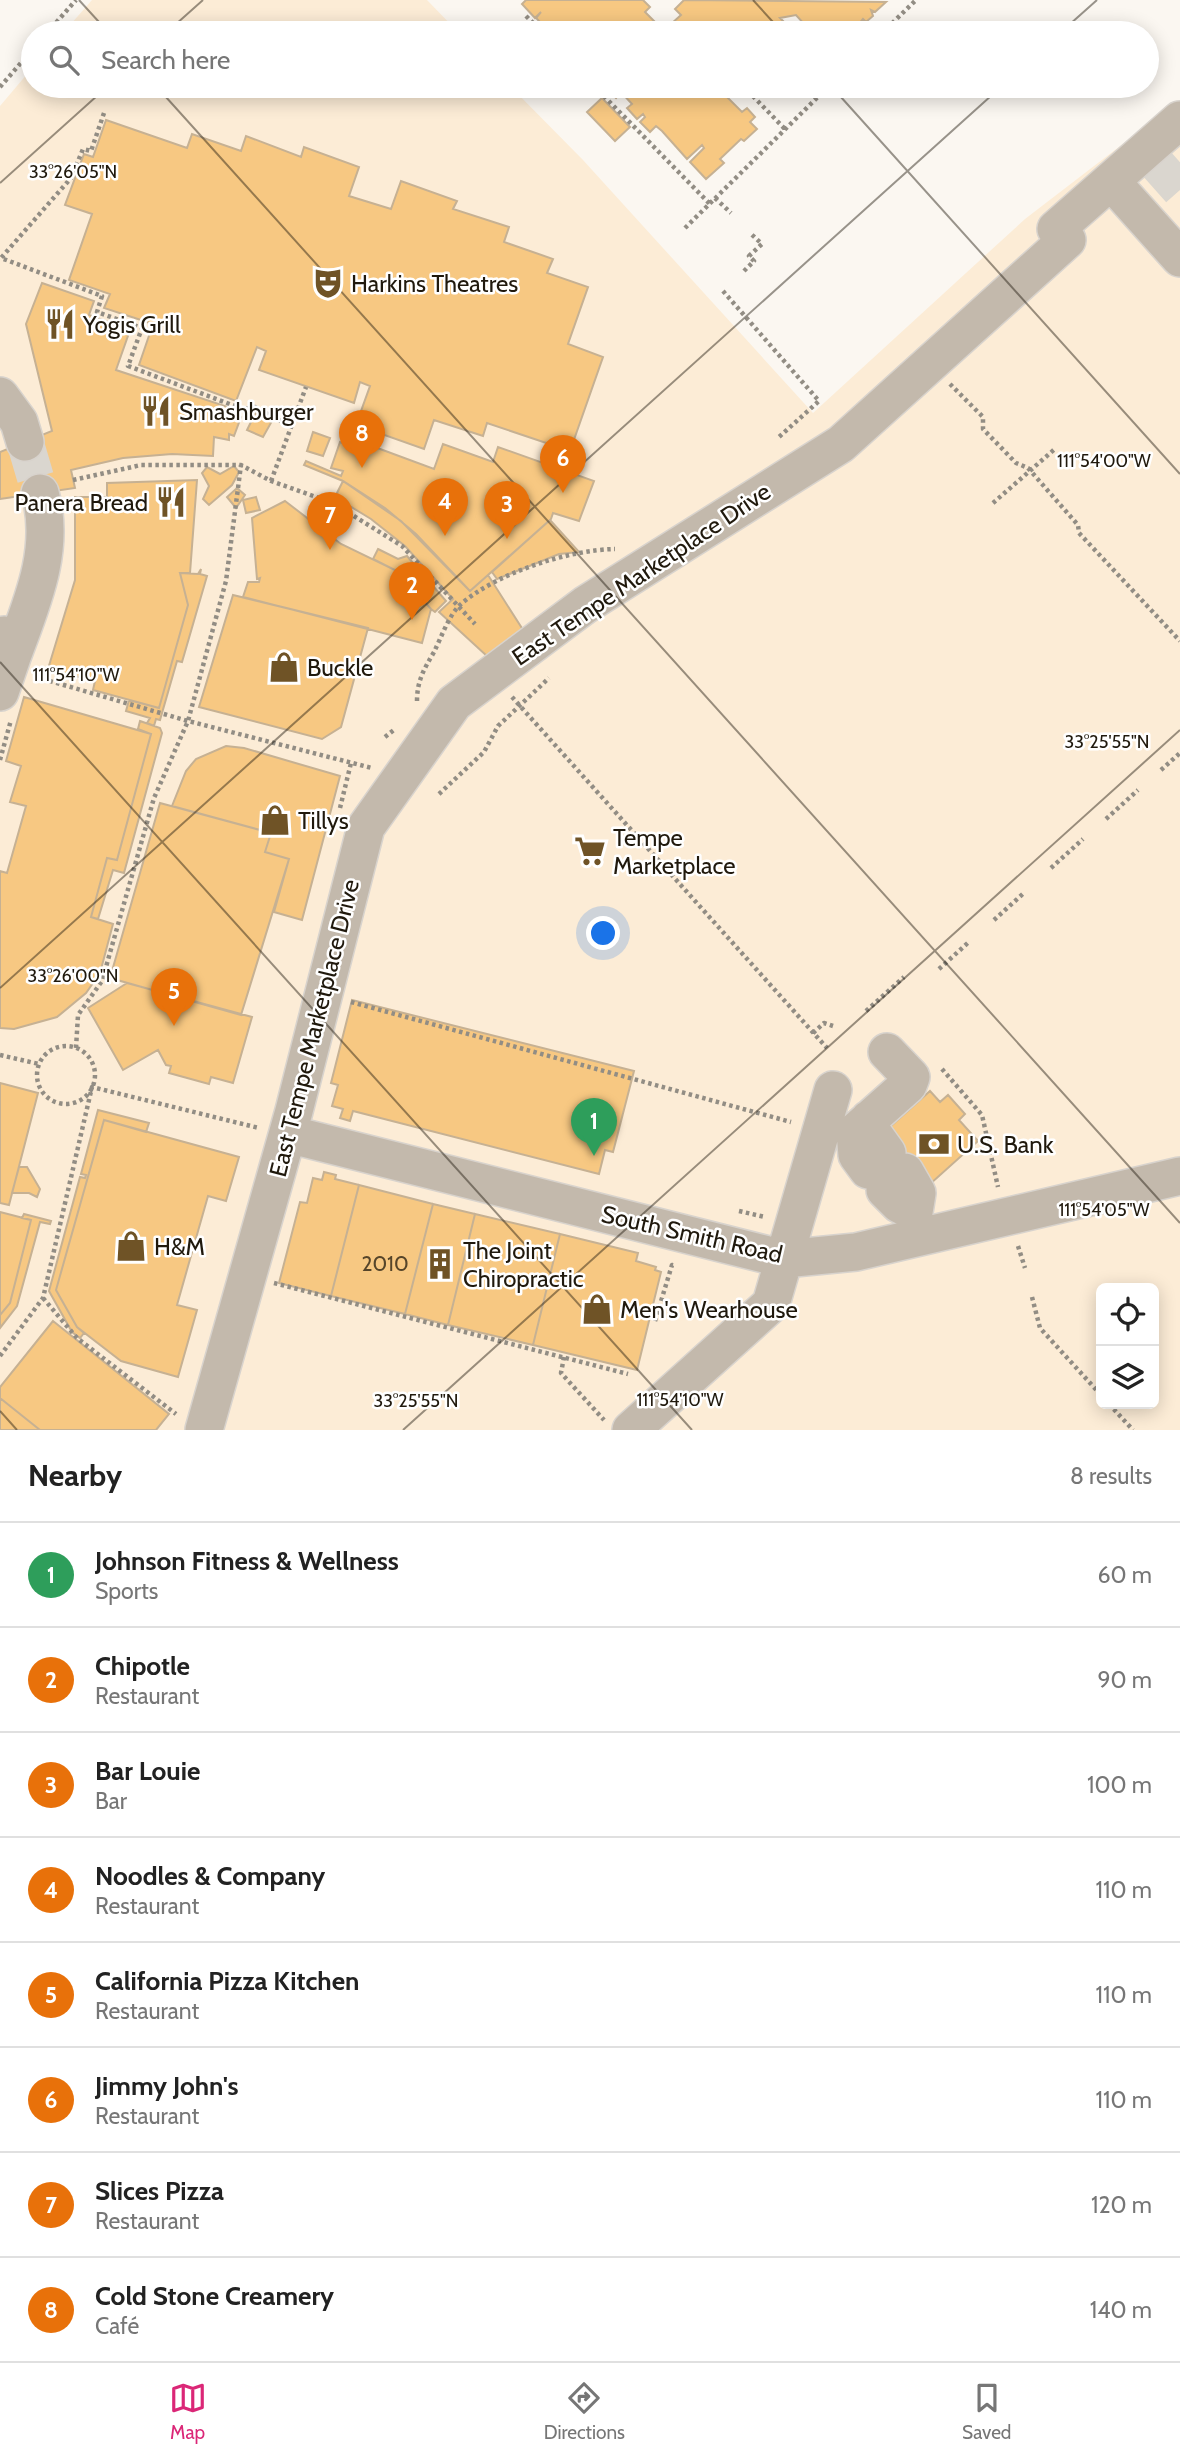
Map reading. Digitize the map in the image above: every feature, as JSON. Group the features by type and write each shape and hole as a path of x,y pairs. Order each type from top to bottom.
{"lane":[{"name":"East Tempe Marketplace Drive","path":"193,1424 273,1131 366,827 454,703 585,605 841,444 929,364 1062,235 1111,181 1150,157 1179,122"},
{"path":"1111,181 1180,258"},
{"path":"0,396 19,422 25,442"},
{"path":"5,661 42,575 44,510 40,494"},
{"path":"887,1052 911,1077 908,1085 865,1122 872,1132 887,1171 917,1225"},
{"path":"620,1428 771,1304 834,1090"},
{"name":"South Smith Road","path":"273,1131 784,1259 856,1252 917,1225 1180,1176"}],"path":[{"path":"58,21 76,0"},
{"path":"906,0 911,5"},
{"path":"894,21 916,0"},
{"path":"526,16 531,21"},
{"path":"0,87 21,63"},
{"path":"606,98 710,204"},
{"path":"754,98 785,130"},
{"path":"685,228 817,98"},
{"path":"104,113 91,151 83,149 71,178 1,258 102,296 97,312 142,328 128,366 243,408 255,407 292,427"},
{"path":"715,198 731,214"},
{"path":"744,271 754,261 749,256 762,244 750,233"},
{"path":"723,291 819,401 779,436"},
{"path":"929,364 983,418 983,429 1016,463 1031,471 1078,524 1079,533 1180,640"},
{"path":"271,481 306,387"},
{"path":"993,503 1056,448"},
{"path":"73,480 141,465 241,465 271,481 333,503 402,546 475,624"},
{"path":"76,1048 78,1015 103,981 154,799 188,721 226,581 241,465"},
{"path":"417,705 417,683 458,606 509,576 551,559 595,550 621,550"},
{"path":"5,661 188,721 402,776"},
{"path":"439,794 484,752 498,726 548,678"},
{"path":"507,691 827,1048"},
{"path":"385,737 407,721"},
{"path":"1161,770 1180,753"},
{"path":"1106,819 1138,790"},
{"path":"1051,868 1083,839"},
{"path":"994,920 1025,892"},
{"path":"939,970 970,941"},
{"path":"866,1011 904,976"},
{"path":"345,1000 797,1124"},
{"path":"813,1033 824,1023 833,1026"},
{"path":"0,1356 43,1298 92,1087 93,1064 76,1048 68,1046 51,1050 39,1064 37,1073 43,1092 59,1103 78,1101 92,1087"},
{"path":"0,1055 39,1064"},
{"path":"934,1060 982,1115 998,1186 1003,1192"},
{"path":"92,1087 273,1131"},
{"path":"1016,1238 1025,1268"},
{"path":"655,1321 672,1265 685,1268"},
{"path":"277,1269 274,1283 628,1374"},
{"path":"1032,1297 1040,1328 1096,1390"},
{"path":"43,1298 77,1338 193,1424"},
{"path":"564,1357 561,1373 620,1428"},
{"path":"1114,1409 1133,1430"}],"shaded area":[{"path":"92,0 427,0 447,21 74,21"},
{"name":"Tempe Marketplace","path":"21,81 21,98 522,98 583,160 813,413 1025,219 1180,100 1180,1430 0,1430 0,106"}],"building":[{"path":"526,0 643,0 650,7 645,12 654,21 539,21 536,18 541,12 535,18 522,4"},
{"path":"684,0 886,2 875,12 871,10 873,16 867,21 801,21 796,15 780,18 783,21 674,21 681,15 675,9"},
{"path":"602,98 630,127 615,141 587,112"},
{"path":"626,98 728,98 742,112 747,108 755,117 750,122 757,129 744,141 741,139 720,159 724,163 706,179 690,162 704,148 702,145 687,159 656,126 650,132 640,122 645,117 643,114 637,119 627,108 632,104"},
{"name":"Harkins Theatres","path":"106,120 187,148 192,134 241,151 246,136 301,157 304,147 359,167 349,196 391,209 401,181 457,201 453,209 509,227 504,242 553,259 547,273 588,287 568,344 603,357 570,451 487,423 483,436 434,420 424,449 356,425 370,386 360,382 354,403 259,370 266,351 257,347 236,401 139,365 153,324 104,308 110,294 69,280 92,214 65,205 84,154 93,157"},
{"path":"42,283 94,301 89,315 130,330 116,370 231,408 229,413 241,417 234,436 229,434 229,440 214,437 213,456 172,454 123,458 71,470 75,488 0,499 0,452 52,431 26,324"},
{"path":"256,412 272,421 263,437 247,430"},
{"path":"313,432 330,438 323,456 307,451"},
{"path":"353,439 434,469 443,444 493,462 498,447 594,481 579,521 553,513 551,519 470,591 416,534 385,508 343,481 304,465 306,461 341,476 343,471 331,468 340,442 351,446"},
{"path":"234,466 239,472 232,485 209,505 203,499 209,486 202,473 207,467 220,474"},
{"path":"197,480 190,573 180,573 188,605 159,708 93,690 95,681 48,669 75,580 75,497 107,497 107,483"},
{"path":"343,481 401,521 470,591 488,575 525,633 488,657 439,612 453,599 405,546 371,519 335,497"},
{"path":"237,488 245,495 236,508 227,497"},
{"path":"256,497 260,510 246,513 243,500"},
{"path":"285,501 341,544 397,571 431,609 422,643 243,597 248,582 259,582 260,578 257,579 252,518"},
{"path":"550,520 579,552 559,554 497,579 492,572"},
{"path":"378,549 398,559 407,556 446,601 435,612 431,609 397,571 373,559"},
{"path":"201,569 200,574 207,576 182,662 177,661 160,720 156,719 154,726 147,723 150,718 126,711 129,700 159,708 188,605 180,573 198,574"},
{"name":"Buckle","path":"233,595 368,628 341,727 322,739 199,707"},
{"path":"24,697 151,734 117,860 107,858 91,917 113,924 100,973 86,993 57,1017 14,1029 0,1028 0,871 7,873 26,806 10,802 21,766 6,761"},
{"path":"140,721 160,728 162,733 124,873 113,870 98,919 91,917 107,858 117,860 151,734 138,729"},
{"name":"Tillys","path":"226,746 244,748 340,776 302,920 274,912 289,859 265,852 271,833 172,806 186,771 196,759"},
{"path":"160,803 271,833 265,852 289,859 241,1015 110,978"},
{"path":"127,983 252,1017 233,1083 211,1077 209,1084 169,1073 171,1066 166,1065 158,1050 123,1070 88,1008"},
{"path":"352,1000 634,1071 613,1152 605,1150 599,1174 353,1111 350,1121 340,1118 343,1109 332,1106 338,1085 331,1083"},
{"path":"0,1083 38,1093 9,1205 0,1203"},
{"name":"U.S. Bank","path":"930,1091 940,1102 948,1095 965,1114 959,1120 978,1141 929,1185 863,1175 883,1133"},
{"path":"98,1110 149,1123 146,1132 104,1120 56,1290 77,1327 84,1333 80,1338 72,1332 49,1291 80,1177 85,1178 86,1175 81,1174"},
{"name":"H&M","path":"104,1120 239,1157 226,1201 208,1196 177,1305 197,1310 178,1377 121,1361 77,1327 56,1290"},
{"path":"19,1167 27,1167 40,1189 37,1197 29,1193 12,1193"},
{"path":"324,1172 336,1175 335,1179 359,1185 331,1296 279,1283 300,1202 307,1203 313,1178 322,1180"},
{"path":"359,1185 433,1204 405,1314 331,1296"},
{"name":"The Joint Chiropractic","path":"433,1204 475,1214 448,1325 405,1314"},
{"path":"0,1212 31,1220 10,1303 0,1315"},
{"path":"24,1214 51,1221 50,1224 40,1222 17,1306 0,1328 0,1315 10,1303 31,1220 22,1218"},
{"path":"475,1214 560,1234 533,1345 448,1325"},
{"name":"Men's Wearhouse","path":"560,1234 638,1253 636,1261 656,1267 655,1270 661,1272 637,1370 533,1345"},
{"path":"53,1321 169,1414 156,1430 40,1430 0,1398 0,1387"},
{"path":"0,1398 40,1430 0,1430"}],"tunnel":[{"path":"1156,163 1180,190"},
{"path":"25,442 40,493"}],"place":[{"name":"Harkins Theatres","path":"328,283"},
{"name":"Yogis Grill","path":"60,324"},
{"name":"Smashburger","path":"156,411"},
{"name":"Cold Stone Creamery","path":"362,468"},
{"name":"Jimmy John's","path":"563,493"},
{"name":"Panera Bread","path":"171,502"},
{"name":"Noodles & Company","path":"445,536"},
{"name":"Bar Louie","path":"507,539"},
{"name":"Slices Pizza","path":"330,550"},
{"name":"Chipotle","path":"412,620"},
{"name":"Buckle","path":"284,667"},
{"name":"Tillys","path":"275,820"},
{"name":"Tempe Marketplace","path":"590,851"},
{"name":"California Pizza Kitchen","path":"174,1026"},
{"name":"U.S. Bank","path":"934,1144"},
{"name":"Johnson Fitness & Wellness","path":"594,1156"},
{"name":"H&M","path":"131,1246"},
{"name":"The Joint Chiropractic","path":"440,1264"},
{"name":"Men's Wearhouse","path":"597,1309"}]}
